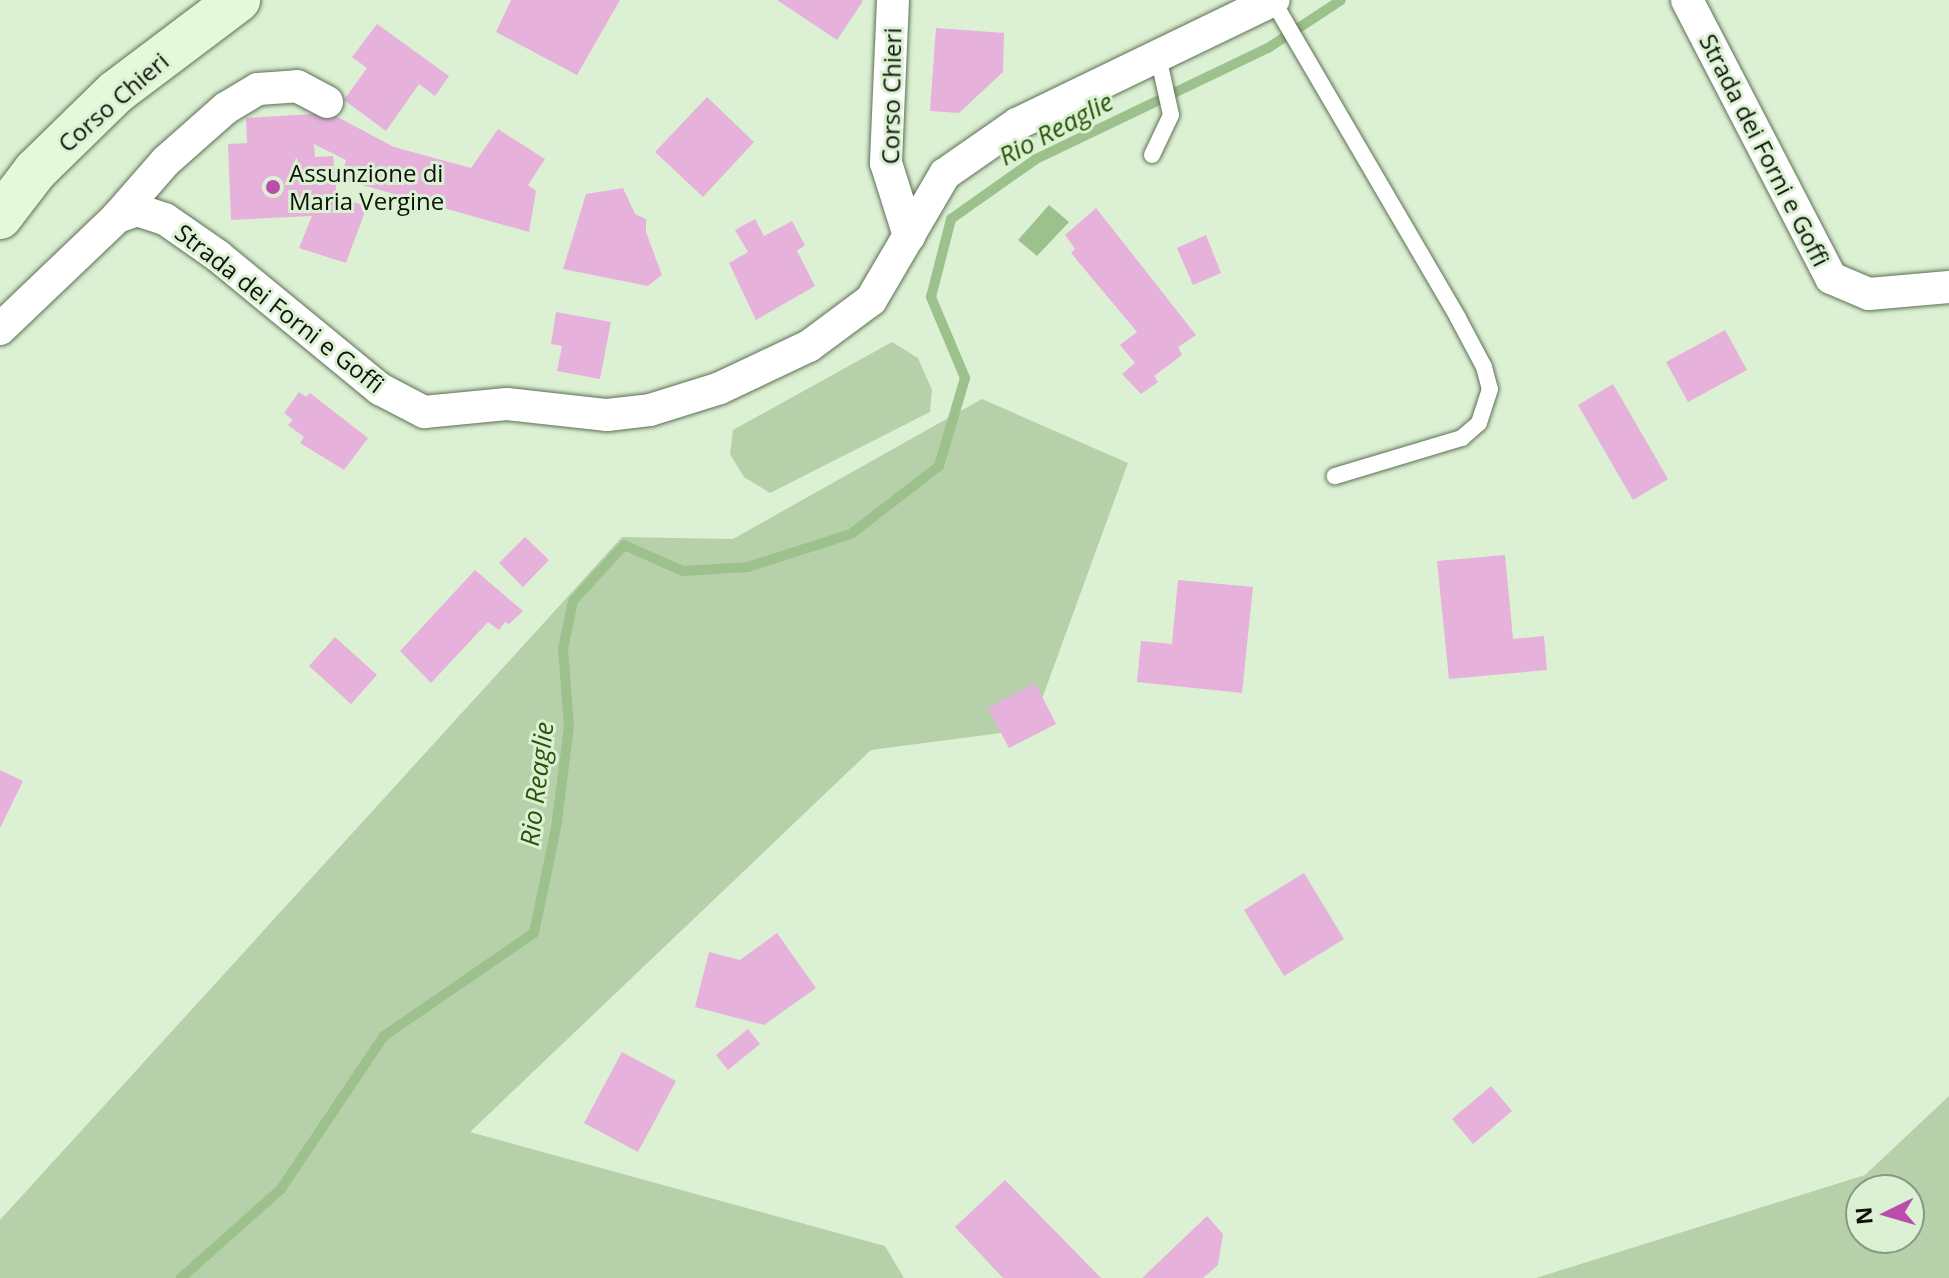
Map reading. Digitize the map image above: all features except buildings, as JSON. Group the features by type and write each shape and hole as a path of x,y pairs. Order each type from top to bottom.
{"main road":[{"name":"Corso Chieri","path":"0,217 35,171 116,92 238,0"}],"street":[{"name":"Corso Chieri","path":"893,0 886,163 909,236"},
{"name":"Strada dei Forni e Goffi","path":"1687,0 1831,278 1869,294 1949,287"},
{"name":"Strada dei Forni e Goffi","path":"117,217 137,210 165,219 218,256 380,389 424,412 507,404 607,415 650,410 720,388 809,346 871,300 945,174 1017,124 1160,67 1277,7"},
{"path":"0,329 117,217 166,161 226,108 258,89 297,86 327,102"}],"lane":[{"path":"1277,7 1458,318 1484,367 1490,389 1479,423 1462,438 1335,476"},
{"path":"1152,155 1171,115 1160,67"}],"shaded area":[{"path":"1049,205 1069,222 1037,256 1018,240"},
{"path":"892,342 918,358 932,390 930,412 770,493 744,477 730,454 733,430"},
{"path":"982,399 1128,463 1031,729 871,750 470,1132 885,1246 904,1278 0,1278 0,1220 622,537 733,539"},
{"path":"1949,1096 1949,1278 1536,1278 1845,1181 1845,1254 1925,1254 1925,1174 1866,1174"}],"waterway":[{"name":"Rio Reaglie","path":"181,1278 281,1189 384,1036 534,933 556,828 569,727 563,649 573,601 624,545 683,571 748,567 851,534 939,466 965,378 931,297 951,219 1036,159 1268,48 1341,0"}],"place":[{"name":"Assunzione di Maria Vergine","path":"273,187"}]}
